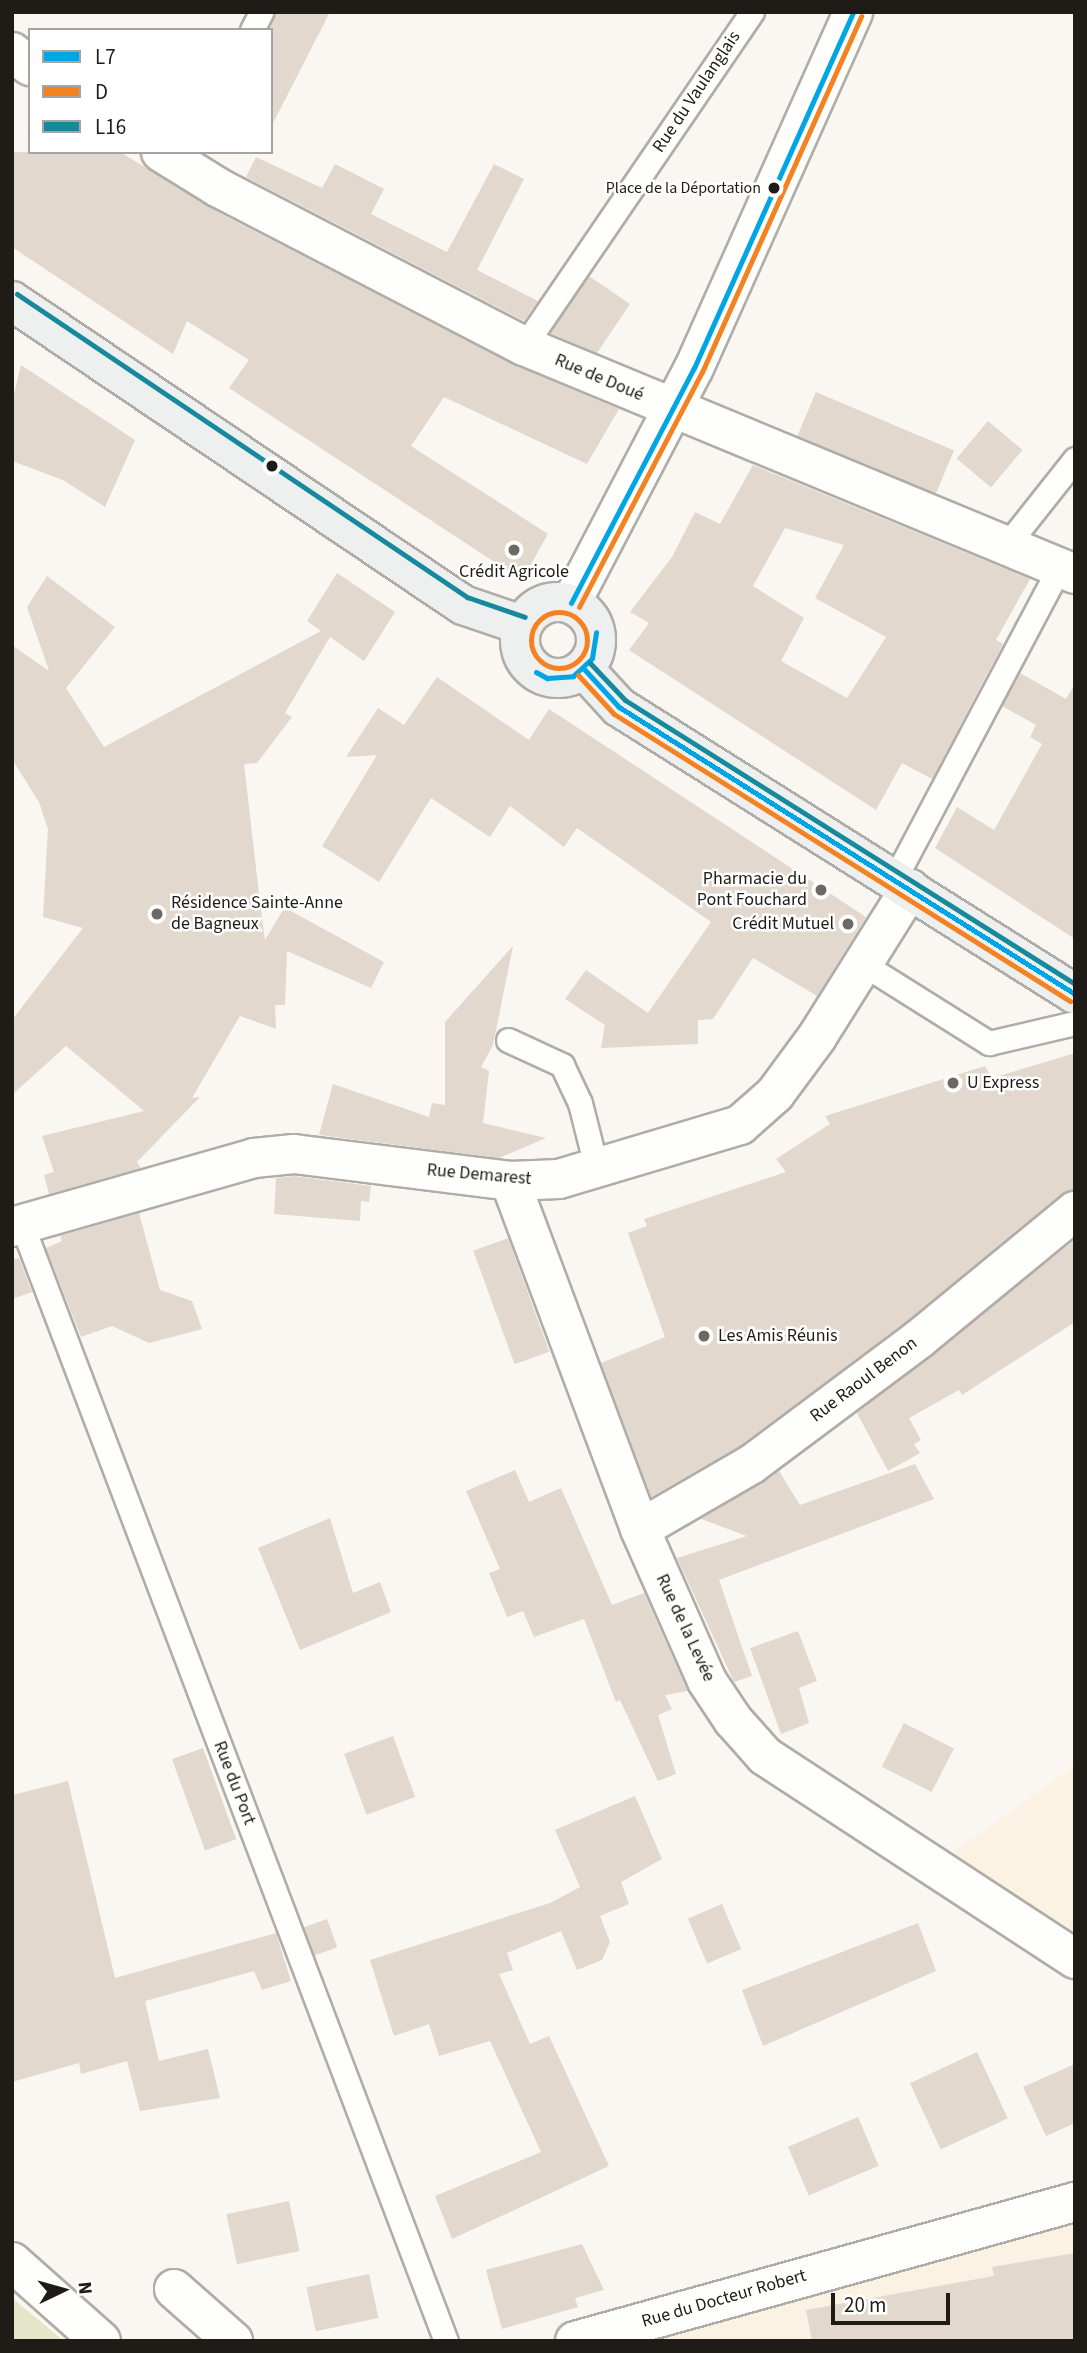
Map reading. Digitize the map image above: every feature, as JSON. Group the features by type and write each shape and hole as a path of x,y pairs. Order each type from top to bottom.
{"main road":[{"path":"12,301 463,605 522,625"},
{"path":"548,603 571,603 591,620 597,645 584,669 561,679 536,672 521,651 522,625 548,603"},
{"path":"584,669 619,707 1075,994"}],"street":[{"path":"571,603 674,410 853,12"},
{"path":"12,51 28,64"},
{"name":"Rue de Doué","path":"175,156 524,346 1067,571"},
{"name":"Rue Demarest","path":"17,1226 254,1158 294,1154 510,1181 597,1170 740,1125 775,1094 863,964 902,884"},
{"name":"Rue de la Levée","path":"510,1181 640,1529 707,1681 765,1756 1075,1959"},
{"name":"Rue Raoul Benon","path":"640,1529 752,1464 919,1339 1075,1211"},
{"name":"Rue du Docteur Robert","path":"575,2341 1075,2202"},
{"path":"12,2262 102,2341"},
{"path":"174,2289 233,2341"}],"lane":[{"path":"252,28 261,12"},
{"name":"Rue du Vaulanglais","path":"524,346 752,12"},
{"path":"1006,546 1075,458"},
{"path":"902,884 1067,571"},
{"path":"863,964 989,1043 1075,1023"},
{"path":"508,1040 562,1065 580,1103 597,1170"},
{"name":"Rue du Port","path":"17,1226 446,2341"}],"shaded area":[{"path":"1075,1766 1075,1936 949,1855"},
{"path":"1075,2218 1075,2341 601,2341"}],"green space":[{"path":"12,2298 64,2341 12,2341"}],"building":[{"path":"275,12 330,12 273,123 273,28 271,23"},
{"path":"12,152 123,154 225,216 514,365 619,409 587,464 444,397 411,446 548,534 522,580 229,388 249,360 187,321 173,354 12,247"},
{"path":"256,157 322,188 335,164 384,189 371,214 447,252 494,164 524,179 477,270 538,301 524,321 246,177"},
{"path":"589,276 630,304 597,353 550,333"},
{"path":"21,365 135,440 105,507 63,480 12,461 12,403"},
{"path":"816,392 954,451 935,495 797,436"},
{"path":"988,421 1022,450 991,487 957,459"},
{"path":"753,465 1030,579 996,640 1003,644 932,779 902,763 876,810 629,650 649,623 630,612 672,557 695,512 720,524","holes":["785,528 844,545 815,598 886,637 847,698 781,661 804,618 753,586"]},
{"name":"Résidence Sainte-Anne de Bagneux","path":"337,573 395,612 364,661 330,637 285,713 292,717 257,763 244,764 259,894 265,940 289,900 289,910 384,962 371,988 287,951 285,1005 275,1005 276,1029 240,1016 192,1098 200,1097 137,1162 141,1168 49,1194 44,1175 54,1172 42,1136 144,1111 66,1046 12,1095 12,1020 83,928 43,917 48,829 39,802 12,759 12,645 49,671 27,607 47,576 115,627 66,688 104,747 321,631 307,621"},
{"path":"1020,673 1066,699 1075,684 1075,939 935,848 957,807 994,830 1042,744 1030,737 1036,725 1002,706"},
{"path":"437,677 529,740 549,709 866,917 817,996 753,958 713,1019 698,1020 698,1044 601,1048 605,1025 565,999 586,970 648,1013 711,922 577,828 564,847 510,806 490,837 431,798 379,882 322,846 377,755 346,757 378,708 404,725"},
{"path":"513,946 493,1045 481,1067 489,1071 483,1123 546,1138 499,1158 319,1135 333,1084 429,1117 432,1103 445,1105 445,1022"},
{"path":"1075,1053 1075,1190 1061,1194 906,1322 740,1446 651,1497 601,1363 665,1337 628,1233 647,1226 644,1219 786,1172 776,1159 830,1124 825,1116 985,1066 992,1078"},
{"path":"294,1176 371,1186 369,1202 361,1201 360,1221 274,1214 276,1178"},
{"path":"139,1213 160,1290 192,1301 202,1329 149,1343 112,1326 81,1337 46,1248 62,1241 60,1236"},
{"path":"508,1238 549,1352 515,1364 473,1251"},
{"path":"1075,1240 1075,1322 962,1395 959,1390 909,1418 921,1440 914,1444 920,1453 888,1471 857,1413"},
{"path":"19,1258 32,1292 12,1299 12,1260"},
{"path":"915,1464 934,1499 719,1580 752,1676 734,1682 677,1558 747,1536 701,1519 779,1471 800,1505"},
{"path":"515,1470 529,1502 561,1488 612,1605 644,1593 688,1691 665,1695 672,1709 658,1715 676,1774 658,1781 620,1700 616,1702 584,1619 534,1637 523,1611 507,1617 489,1573 500,1569 466,1491"},
{"path":"330,1518 353,1593 380,1582 391,1612 300,1650 258,1548"},
{"path":"798,1631 817,1681 799,1688 809,1723 781,1734 750,1648"},
{"path":"904,1723 954,1748 932,1792 882,1767"},
{"path":"393,1736 415,1797 366,1815 344,1754"},
{"path":"203,1748 236,1839 205,1850 172,1759"},
{"path":"68,1781 115,1978 276,1933 291,1981 262,1990 254,1971 145,2001 159,2061 208,2049 220,2098 140,2111 127,2061 81,2074 79,2063 12,2082 12,1795"},
{"path":"635,1796 662,1859 621,1882 629,1904 600,1916 610,1942 602,1960 577,1970 561,1931 507,1953 513,1970 499,1974 530,2044 549,2036 609,2166 452,2239 435,2196 541,2152 490,2041 439,2056 429,2024 394,2036 370,1960 550,1903 580,1887 555,1830"},
{"path":"722,1904 741,1949 707,1964 688,1918"},
{"path":"327,1919 337,1947 314,1956 304,1928"},
{"path":"918,1923 936,1971 763,2046 742,1990"},
{"path":"977,2052 1008,2118 941,2149 910,2083"},
{"path":"1075,2064 1075,2123 1046,2136 1023,2087"},
{"path":"858,2117 879,2166 809,2195 788,2147"},
{"path":"289,2201 300,2251 237,2264 226,2214"},
{"path":"582,2244 604,2290 575,2298 578,2307 502,2329 486,2270"},
{"path":"1075,2253 1075,2341 812,2341 806,2310 994,2276 992,2267"},
{"path":"369,2274 378,2318 316,2331 306,2287"}],"transit line":[{"name":"L7","path":"571,603 694,368 853,12"},
{"name":"D","path":"579,607 702,372 861,16"},
{"name":"L16","path":"17,294 467,597 525,617"},
{"name":"D","path":"553,612 565,612 579,620 587,634 587,640 585,651 579,660 565,668 553,668 536,656 531,646 531,634 543,617 553,612"},
{"name":"L7","path":"536,672 547,678 573,676 592,658 596,632"},
{"name":"L16","path":"590,663 625,700 1075,984"},
{"name":"L7","path":"584,669 619,707 1075,994"},
{"name":"D","path":"578,675 614,714 1070,1001"}],"place":[{"name":"Place de la Déportation","path":"774,188"},
{"name":"Crédit Agricole","path":"514,550"},
{"name":"Pharmacie du Pont Fouchard","path":"821,890"},
{"name":"Résidence Sainte-Anne de Bagneux","path":"157,914"},
{"name":"Crédit Mutuel","path":"848,924"},
{"name":"U Express","path":"953,1083"},
{"name":"Les Amis Réunis","path":"704,1336"}]}
